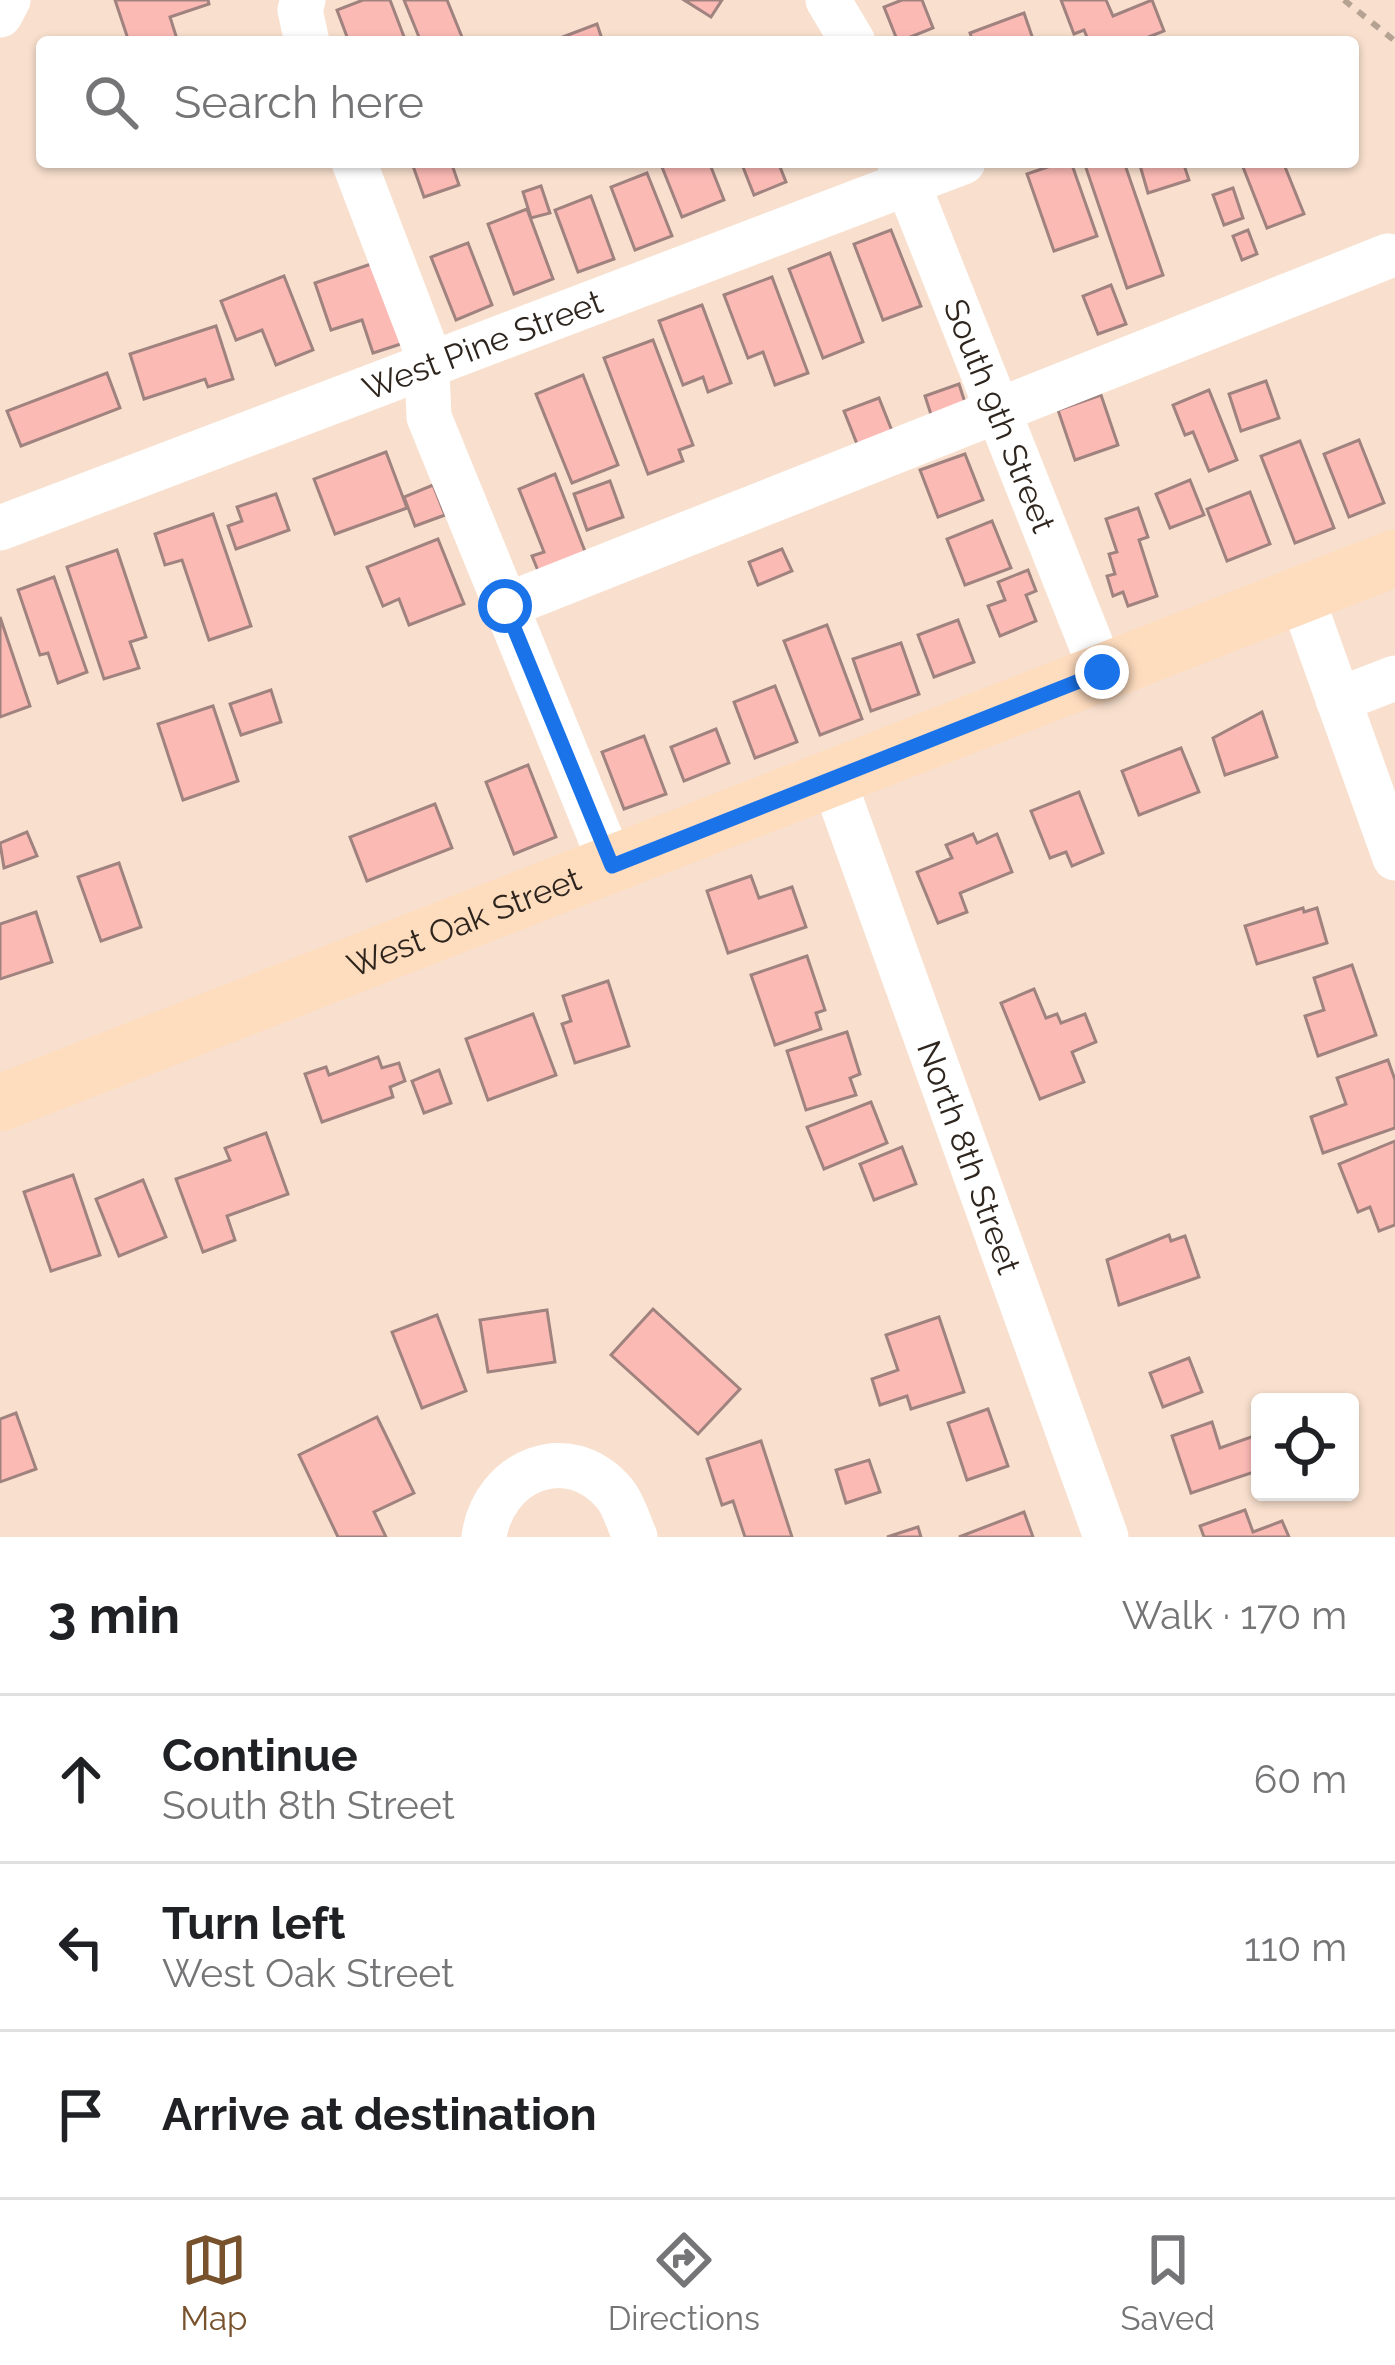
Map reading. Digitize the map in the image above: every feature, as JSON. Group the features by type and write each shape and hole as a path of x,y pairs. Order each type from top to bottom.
{"main road":[{"name":"West Oak Street","path":"0,1103 1395,558"}],"street":[{"path":"0,15 8,0"},
{"path":"303,0 300,10 306,36"},
{"path":"828,0 849,36"},
{"path":"355,168 419,330 428,370 429,417 612,866"},
{"name":"West Pine Street","path":"0,528 428,370 903,172"},
{"name":"South 9th Street","path":"903,172 1102,672"},
{"path":"505,606 1388,256"},
{"path":"1301,595 1338,700 1378,759 1395,858"},
{"path":"1338,700 1395,678"},
{"name":"North 8th Street","path":"833,779 1106,1537"},
{"path":"484,1537 496,1497 522,1472 552,1464 614,1493 635,1537"}],"path":[{"path":"1344,0 1395,41"}],"building":[{"path":"115,0 208,0 209,4 170,17 176,36 127,36"},
{"path":"363,0 390,0 404,36 347,36 337,10"},
{"path":"404,0 447,0 462,36 419,36"},
{"path":"684,0 722,0 711,17"},
{"path":"902,0 922,0 933,28 913,36 896,36 884,7"},
{"path":"1061,0 1106,0 1113,16 1152,0 1164,31 1151,36 1086,36 1084,30 1074,34"},
{"path":"1024,13 1032,36 971,36"},
{"path":"597,24 601,36 565,36"},
{"path":"414,168 453,168 459,185 424,197"},
{"path":"662,168 711,168 724,200 682,217"},
{"path":"743,168 780,168 786,182 754,195"},
{"path":"1044,168 1073,168 1097,236 1054,251 1027,174"},
{"path":"1086,168 1126,168 1163,275 1127,288"},
{"path":"1141,168 1185,168 1189,180 1148,193"},
{"path":"1243,168 1285,168 1304,214 1267,228"},
{"path":"647,173 672,236 635,250 611,187"},
{"path":"541,186 550,213 531,218 523,192"},
{"path":"1233,188 1243,218 1224,225 1213,195"},
{"path":"591,196 614,259 578,272 555,210"},
{"path":"527,209 553,279 514,294 488,224"},
{"path":"891,230 921,306 883,320 854,244"},
{"path":"1248,230 1257,254 1242,260 1233,236"},
{"path":"468,243 492,305 456,320 431,257"},
{"path":"830,253 863,342 823,358 789,269"},
{"path":"380,261 407,342 373,353 362,320 331,330 315,283"},
{"path":"284,276 313,350 276,365 262,330 236,340 221,301"},
{"path":"772,277 808,373 775,385 763,352 748,358 724,295"},
{"path":"1111,285 1126,324 1098,334 1083,296"},
{"path":"702,305 731,383 708,392 703,377 683,385 659,321"},
{"path":"216,326 233,379 208,387 205,379 144,399 130,354"},
{"path":"653,340 693,445 679,450 683,461 648,474 604,358"},
{"path":"107,373 120,408 21,446 7,411"},
{"path":"583,375 618,465 572,483 536,394"},
{"path":"1266,381 1279,418 1241,431 1229,394"},
{"path":"959,384 970,418 936,430 925,396"},
{"path":"1209,390 1237,460 1209,471 1193,432 1185,435 1173,405"},
{"path":"1101,395 1118,445 1075,460 1058,410"},
{"path":"879,398 894,436 859,449 844,411"},
{"path":"1359,440 1384,503 1349,517 1324,454"},
{"path":"1300,441 1334,528 1295,543 1261,456"},
{"path":"386,452 407,508 335,534 314,479"},
{"path":"965,454 983,500 938,517 920,470"},
{"path":"555,474 586,554 543,583 532,556 544,552 519,489"},
{"path":"1190,480 1204,515 1170,528 1156,494"},
{"path":"610,481 623,517 587,530 574,494"},
{"path":"433,485 445,515 415,526 404,497"},
{"path":"1250,492 1270,544 1227,561 1207,509"},
{"path":"276,494 289,530 236,549 228,526 242,521 237,507"},
{"path":"1138,508 1148,537 1139,540 1157,596 1128,606 1123,592 1113,596 1107,576 1115,574 1109,554 1117,552 1106,519"},
{"path":"213,514 251,626 209,640 182,560 165,565 155,534"},
{"path":"992,521 1011,568 965,585 947,539"},
{"path":"438,539 464,604 409,625 399,599 383,606 367,567"},
{"path":"782,549 792,571 758,585 749,562"},
{"path":"117,550 146,637 130,642 139,668 104,679 67,567"},
{"path":"1028,570 1036,591 1026,595 1036,621 1000,636 988,606 1005,600 998,582"},
{"path":"54,577 87,672 58,683 48,653 40,655 18,590"},
{"path":"0,617 30,706 0,717"},
{"path":"958,620 974,662 934,677 918,635"},
{"path":"827,625 862,719 820,735 784,641"},
{"path":"901,643 919,694 871,711 853,659"},
{"path":"775,686 797,742 755,758 734,702"},
{"path":"271,690 281,722 241,735 230,704"},
{"path":"213,706 238,781 183,800 158,724"},
{"path":"1262,712 1277,757 1225,775 1213,738"},
{"path":"716,729 729,763 684,781 671,747"},
{"path":"644,736 666,794 624,809 602,752"},
{"path":"1181,748 1199,792 1139,815 1122,771"},
{"path":"528,765 556,837 514,854 486,782"},
{"path":"1079,792 1103,853 1072,866 1066,852 1050,858 1031,811"},
{"path":"435,804 452,848 367,881 350,837"},
{"path":"27,832 37,856 4,868 0,843"},
{"path":"973,834 977,843 997,834 1012,872 960,893 967,912 938,923 917,872 952,858 946,845"},
{"path":"119,863 141,927 101,941 78,877"},
{"path":"751,876 759,898 792,887 806,927 728,953 707,891"},
{"path":"1303,908 1304,912 1317,908 1327,943 1257,964 1245,926"},
{"path":"36,912 52,962 0,979 0,924"},
{"path":"807,956 825,1010 816,1013 821,1029 775,1045 751,975"},
{"path":"1352,965 1376,1035 1318,1056 1305,1016 1324,1010 1314,978"},
{"path":"608,981 629,1046 575,1063 562,1024 571,1021 563,996"},
{"path":"1034,989 1046,1018 1057,1014 1061,1023 1085,1014 1096,1042 1072,1052 1084,1082 1040,1099 1001,1003"},
{"path":"533,1014 556,1075 488,1100 466,1039"},
{"path":"847,1032 860,1074 850,1078 856,1095 806,1110 787,1051"},
{"path":"378,1057 382,1068 399,1063 405,1081 390,1087 393,1097 322,1122 305,1074 326,1067 329,1075"},
{"path":"1388,1060 1395,1080 1395,1128 1323,1153 1311,1117 1346,1104 1337,1078"},
{"path":"439,1070 451,1103 424,1113 412,1081"},
{"path":"871,1102 887,1143 824,1169 807,1127"},
{"path":"266,1133 288,1194 227,1216 235,1240 203,1252 176,1179 230,1160 225,1148"},
{"path":"1395,1141 1395,1225 1379,1231 1370,1207 1358,1212 1339,1164"},
{"path":"902,1147 916,1184 874,1200 860,1164"},
{"path":"73,1175 100,1255 51,1271 24,1192"},
{"path":"143,1180 166,1237 119,1256 96,1199"},
{"path":"1169,1235 1171,1241 1185,1236 1199,1277 1119,1305 1107,1260"},
{"path":"653,1309 740,1389 698,1434 611,1355"},
{"path":"547,1310 555,1362 488,1372 480,1320"},
{"path":"437,1315 466,1391 422,1408 392,1332"},
{"path":"939,1317 964,1392 911,1409 907,1396 880,1405 872,1379 898,1370 886,1335"},
{"path":"1189,1358 1202,1392 1163,1407 1150,1373"},
{"path":"988,1409 1008,1466 967,1480 948,1423"},
{"path":"16,1413 36,1469 0,1482 0,1419"},
{"path":"377,1417 414,1493 374,1512 386,1537 338,1537 299,1455"},
{"path":"1212,1422 1220,1448 1251,1437 1251,1473 1191,1493 1172,1436"},
{"path":"761,1441 792,1537 745,1537 733,1501 722,1505 707,1459"},
{"path":"869,1460 880,1492 846,1503 836,1470"},
{"path":"1245,1510 1253,1532 1282,1521 1289,1537 1204,1537 1200,1526"},
{"path":"1024,1512 1033,1537 959,1537"},
{"path":"918,1527 921,1537 887,1537"}],"route":[{"path":"505,606 612,866 1102,672"}]}
